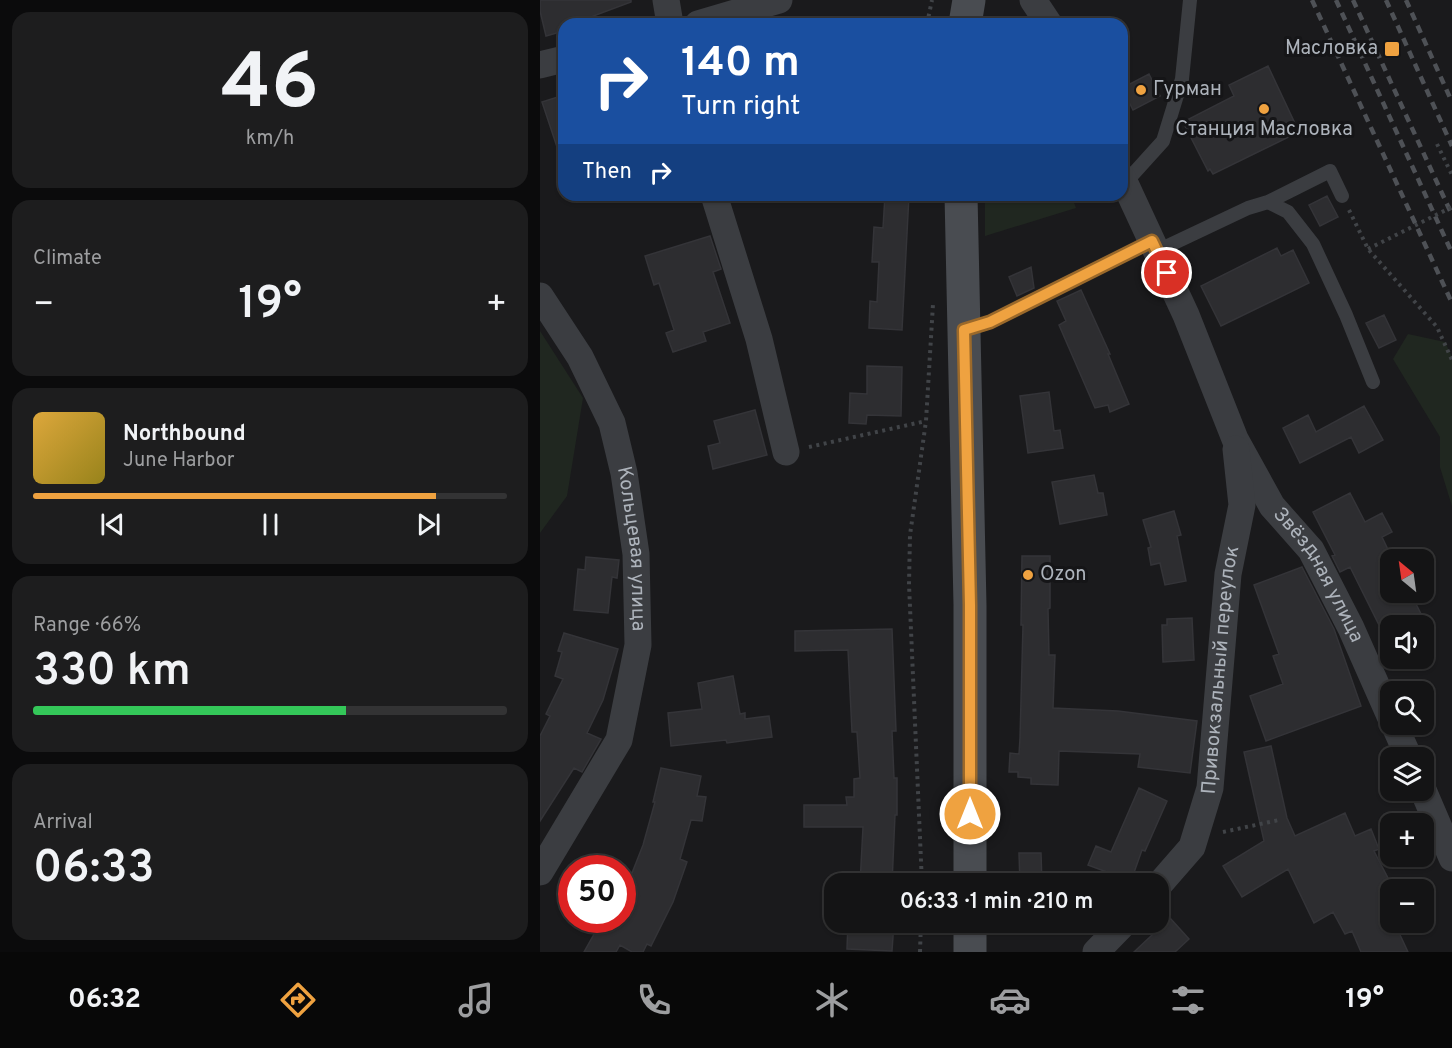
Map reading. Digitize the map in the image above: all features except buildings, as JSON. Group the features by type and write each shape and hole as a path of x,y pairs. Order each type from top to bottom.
{"main road":[{"path":"966,18 969,0"},
{"path":"961,201 970,605 970,873"},
{"path":"970,933 970,952"}],"street":[{"path":"666,0 669,18"},
{"path":"718,18 778,0"},
{"path":"1033,0 1045,18"},
{"path":"540,65 558,60"},
{"path":"1128,190 1186,315 1235,439"},
{"path":"716,201 759,339 786,452"},
{"name":"Кольцевая улица","path":"540,296 580,357 612,423 624,473 636,554 638,645 619,740 540,872"},
{"name":"Звёздная улица","path":"1235,439 1272,506 1311,550 1351,628 1380,693"},
{"name":"Привокзальный переулок","path":"1169,873 1192,847 1210,788 1228,574 1242,505 1235,439"},
{"path":"1428,801 1452,858"},
{"path":"1096,952 1114,933"}],"lane":[{"path":"1128,175 1163,141 1182,79 1190,0"},
{"path":"964,330 990,322 1155,246 1268,202 1330,171 1342,196"},
{"path":"1268,202 1288,212 1313,244 1346,315 1372,382"}],"path":[{"path":"928,18 932,0"},
{"path":"1437,144 1452,175"},
{"path":"1342,196 1368,249 1437,327 1452,360"},
{"path":"1368,249 1452,207"},
{"path":"922,873 909,584 910,535 926,421 933,302"},
{"path":"786,452 926,421"},
{"path":"1192,847 1225,831 1278,820"},
{"path":"920,952 921,933"}],"shaded area":[{"path":"985,201 1073,201 1076,208 985,236"},
{"path":"540,331 583,398 567,496 540,533"},
{"path":"1408,334 1445,342 1452,357 1452,506 1440,467 1440,437 1393,359"}],"railway":[{"path":"1312,0 1452,303"},
{"path":"1336,0 1452,253"},
{"path":"1353,0 1452,215"},
{"path":"1386,0 1452,146"},
{"path":"1406,0 1452,102"}],"place":[{"name":"Масловка","path":"1392,49"},
{"name":"Гурман","path":"1141,90"},
{"name":"Станция Масловка","path":"1264,109"},
{"name":"Ozon","path":"1028,575"}],"route":[{"path":"970,814 970,605 964,330 990,322 1152,241 1167,273"}]}
